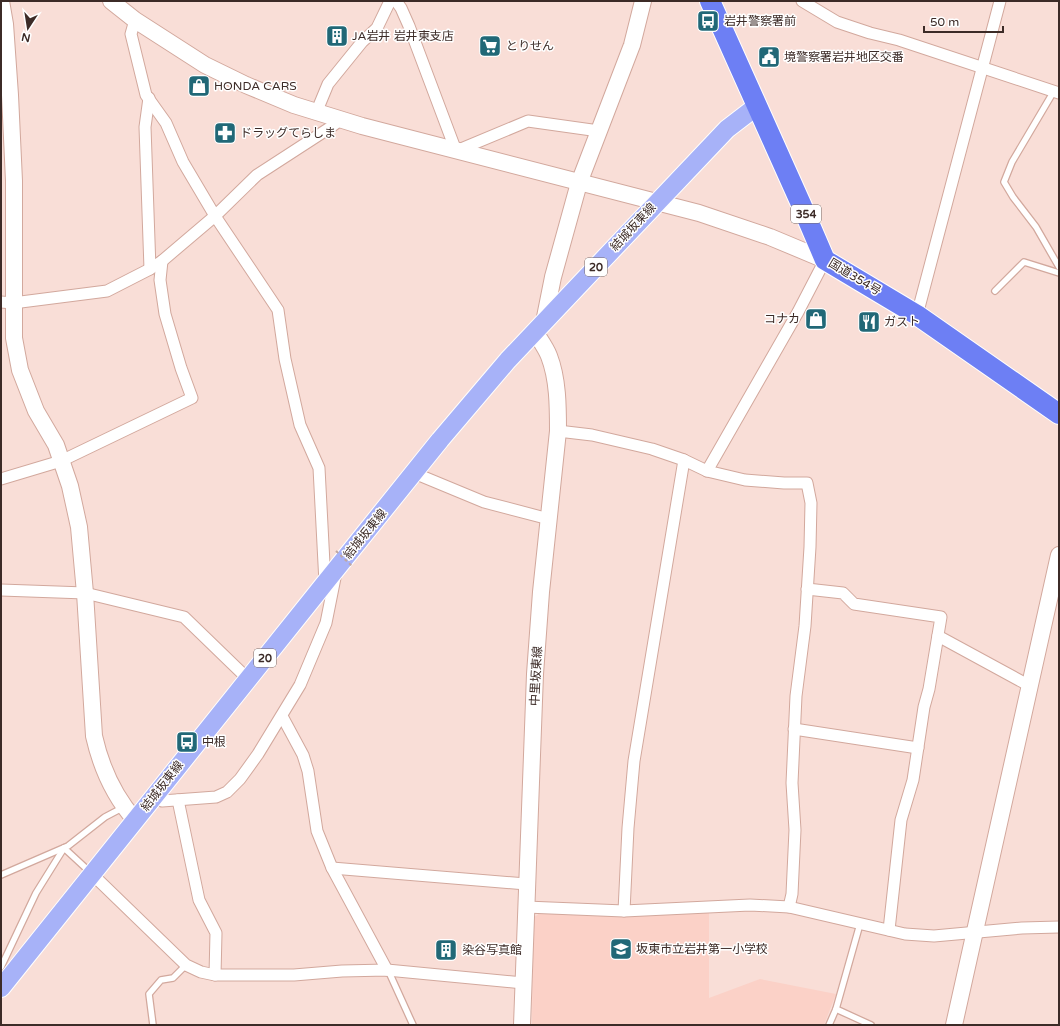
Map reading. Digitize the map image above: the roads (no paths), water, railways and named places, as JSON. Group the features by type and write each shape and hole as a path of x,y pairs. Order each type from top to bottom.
{"highway":[{"name":"国道354号","path":"710,1 825,260 917,315 1059,414"}],"main road":[{"name":"結城坂東線","path":"1,988 92,874 129,814 153,797 482,390 727,129 757,106"}],"street":[{"path":"1,1 6,32 15,236 7,302 20,370 36,411 56,445 70,486 79,527 85,593 94,736 103,768 129,814"},
{"path":"316,112 328,84 362,42 377,28 390,1"},
{"path":"396,1 401,8 409,26 456,151"},
{"path":"540,327 579,183 632,45 643,1"},
{"path":"802,1 837,22 870,33 899,40 1056,92"},
{"path":"917,315 1000,1"},
{"path":"123,8 205,65 246,85 294,105 340,120 657,202 728,222 770,237 825,260 798,312 707,471"},
{"path":"123,8 146,96 149,98 166,123 183,162 215,216 278,310 285,359 300,425 318,468 325,583"},
{"path":"149,98 145,127 150,269"},
{"path":"7,302 108,291 150,269 162,261 215,216 257,175 340,120"},
{"path":"456,151 528,121 599,131"},
{"path":"1,478 61,461 192,398 181,368 165,314 160,280 162,261"},
{"name":"中里坂東線","path":"522,1025 526,884 535,674 541,592 558,431 558,409 554,375 540,327"},
{"path":"558,431 592,435 645,447 684,460 707,471 745,480 808,483 811,503 807,589 805,626 800,659 794,729 792,783 795,830 792,894 788,908"},
{"path":"624,911 628,828 634,761 684,460"},
{"path":"414,473 484,502 549,519"},
{"path":"954,1025 1053,590 1059,555"},
{"path":"153,797 162,801 216,797 227,792 240,779 258,754 300,685 326,622 342,562"},
{"path":"807,589 843,593 854,604 941,617 913,780 901,820 889,930"},
{"path":"1,590 85,593 184,617 248,679"},
{"path":"938,636 1030,686"},
{"path":"282,716 303,755 308,771 317,831 332,868 388,970"},
{"path":"794,729 918,748"},
{"path":"178,800 199,900 216,933 216,975"},
{"path":"332,868 526,884"},
{"path":"92,874 186,965 201,972 216,975 294,976 342,971 388,970 523,983"},
{"path":"526,907 624,911 750,905 788,908 905,934 934,936 1022,928 1059,927"}],"lane":[{"path":"1056,92 1012,162 1004,182 1013,197 1036,227 1059,267"},
{"path":"995,291 1024,262 1059,273"},
{"path":"1,875 68,846 105,817 129,814"},
{"path":"64,848 92,874"},
{"path":"1,967 36,892 64,848"},
{"path":"830,1025 860,924"},
{"path":"153,1025 149,994 161,980 172,978 186,965"},
{"path":"388,970 413,1025"},
{"path":"836,1009 872,1025"}],"place":[{"name":"岩井警察署前","path":"708,21"},
{"name":"JA岩井 岩井東支店","path":"337,36"},
{"name":"とりせん","path":"490,46"},
{"name":"境警察署岩井地区交番","path":"769,57"},
{"name":"HONDA CARS","path":"199,86"},
{"name":"ドラッグてらしま","path":"225,133"},
{"name":"コナカ","path":"816,319"},
{"name":"ガスト","path":"869,322"},
{"name":"中根","path":"187,742"},
{"name":"坂東市立岩井第一小学校","path":"621,949"},
{"name":"染谷写真館","path":"446,950"}]}
